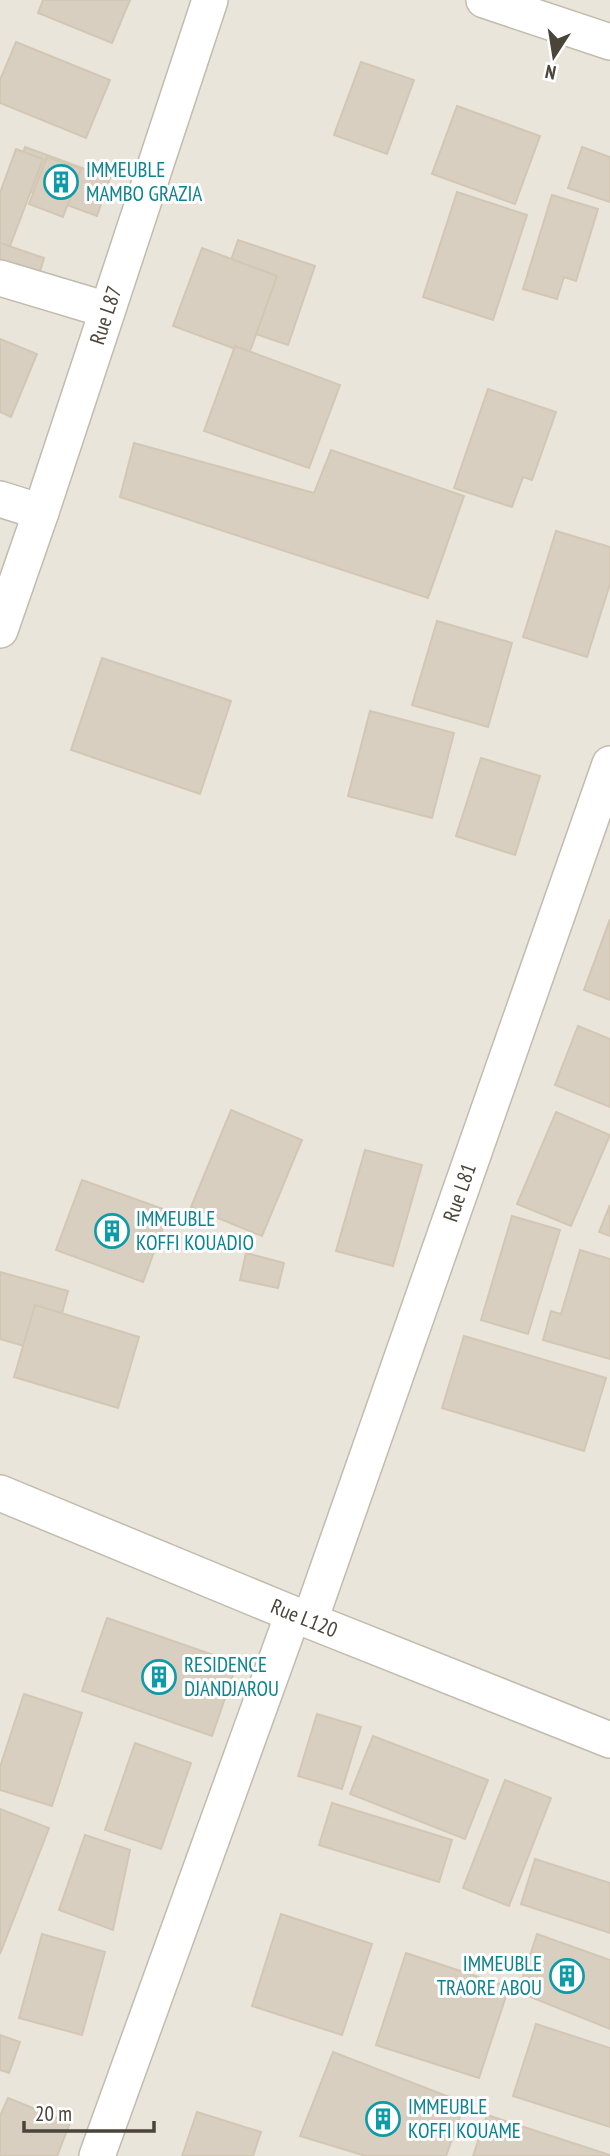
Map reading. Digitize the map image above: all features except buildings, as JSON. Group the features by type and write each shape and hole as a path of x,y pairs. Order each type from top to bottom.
{"street":[{"name":"Rue L87","path":"0,630 210,0"},
{"path":"484,0 610,42"},
{"path":"0,278 107,310"},
{"path":"0,499 41,512"},
{"name":"Rue L81","path":"97,2156 301,1617 610,764"},
{"name":"Rue L120","path":"0,1493 610,1740"}],"shaded area":[{"path":"0,0 610,0 610,2156 0,2156"}],"place":[{"name":"IMMEUBLE MAMBO GRAZIA","path":"61,182"},
{"name":"IMMEUBLE KOFFI KOUADIO","path":"112,1231"},
{"name":"RESIDENCE DJANDJAROU","path":"159,1677"},
{"name":"IMMEUBLE TRAORE ABOU","path":"567,1976"},
{"name":"IMMEUBLE KOFFI KOUAME","path":"383,2119"}]}
